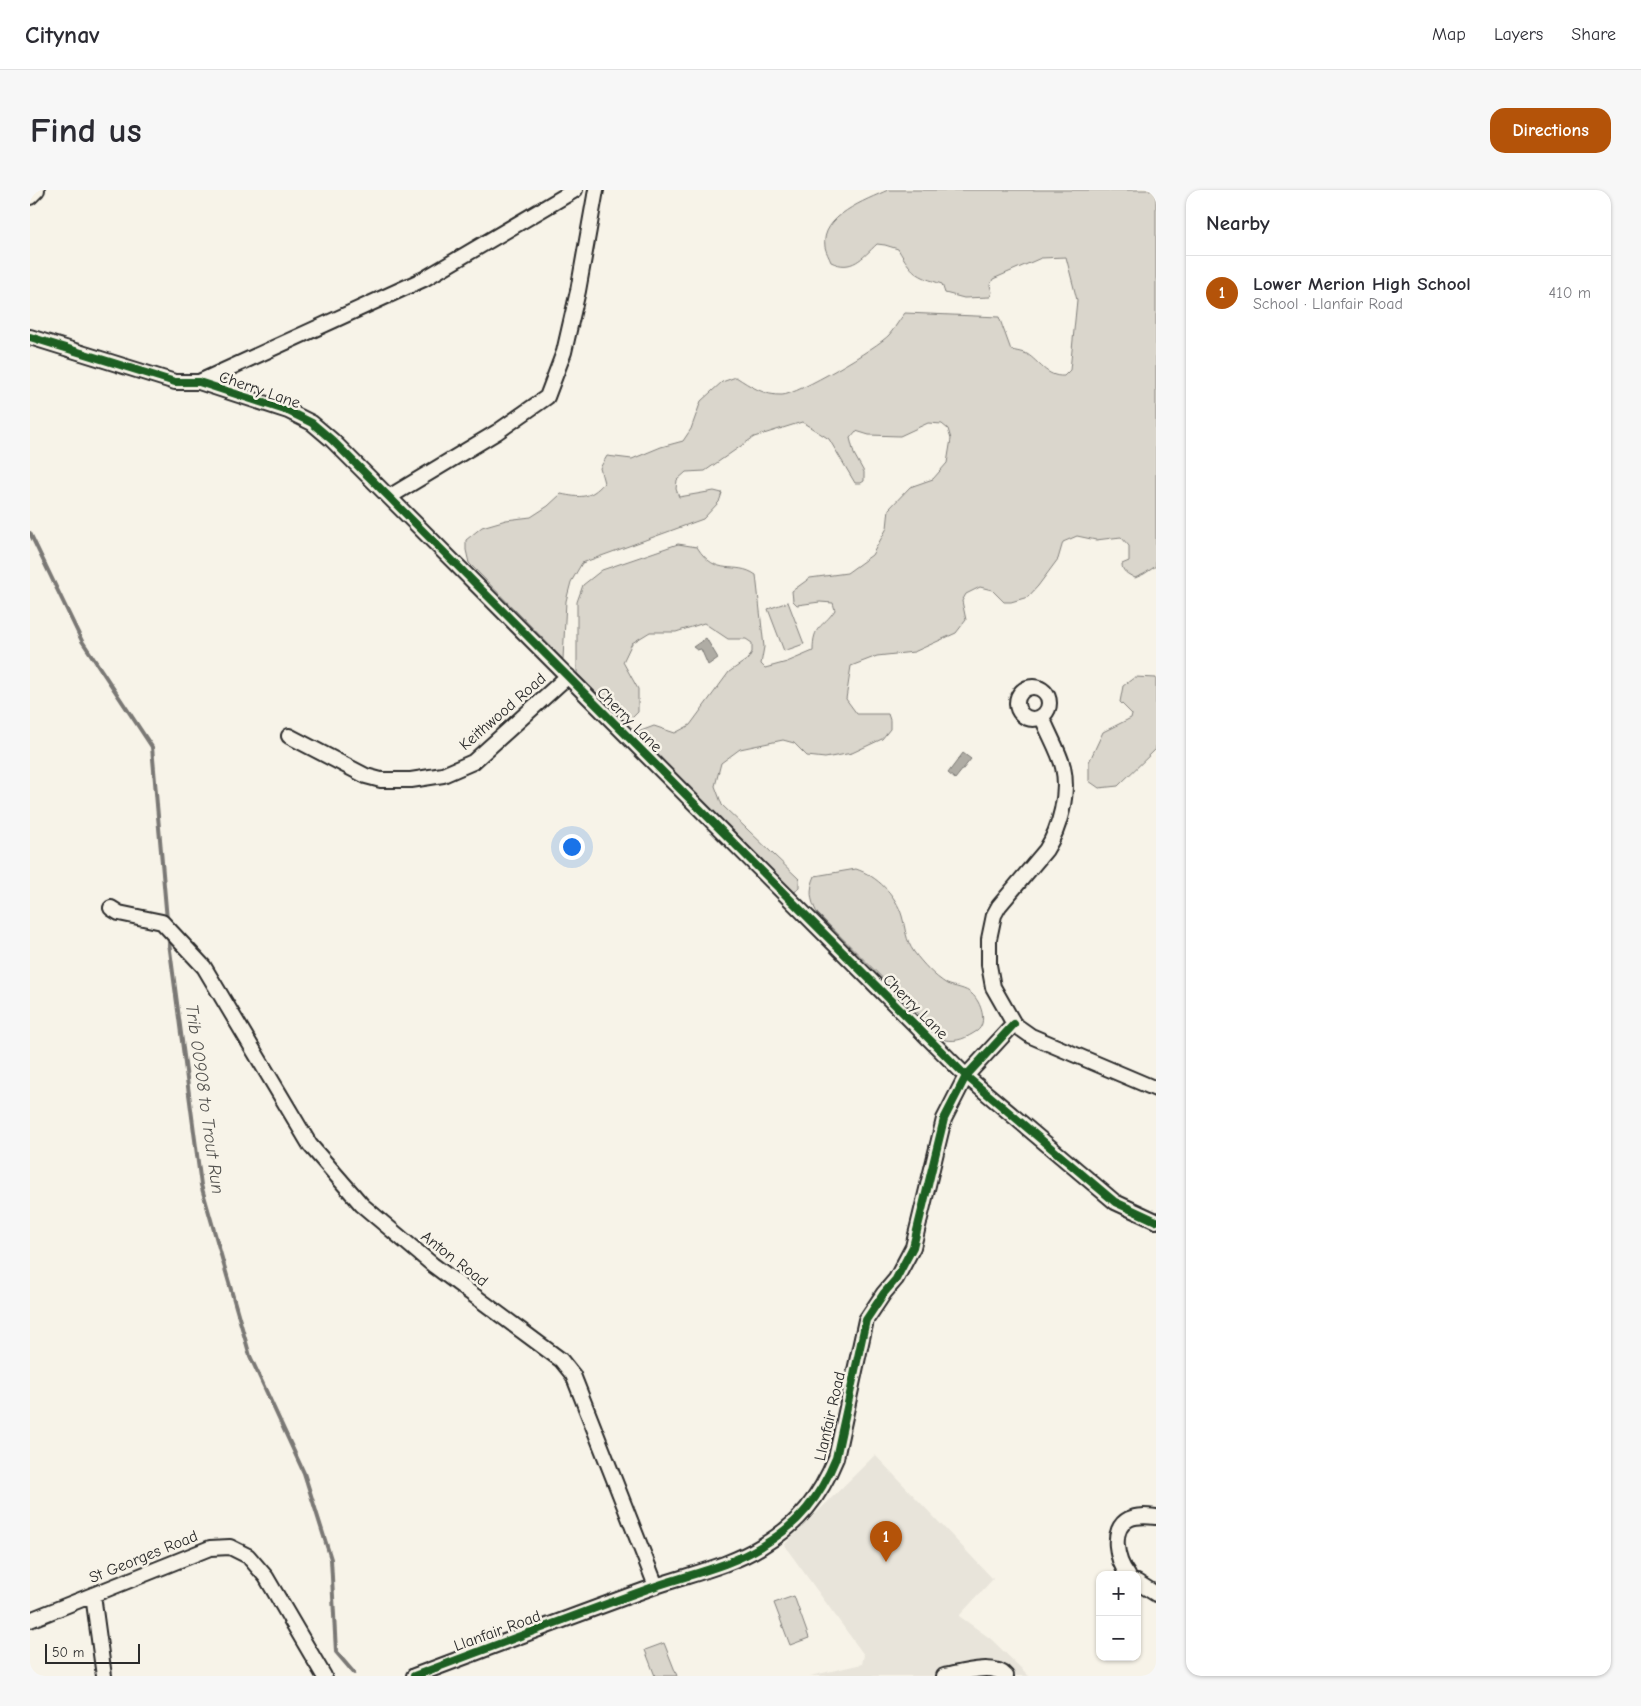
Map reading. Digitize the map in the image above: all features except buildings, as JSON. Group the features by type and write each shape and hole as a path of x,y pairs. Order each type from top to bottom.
{"street":[{"path":"30,197 37,190"},
{"path":"199,382 424,279 575,190"},
{"path":"389,497 496,432 547,397 564,352 578,291 596,190"},
{"name":"Cherry Lane","path":"34,338 175,382 199,382 288,411 312,423 332,440 966,1076 1115,1202 1156,1221"},
{"name":"Keithwood Road","path":"289,736 366,776 381,780 411,780 443,776 473,762 568,676"},
{"path":"1042,717 1063,768 1064,799 1056,831 1046,850 999,906 994,915 989,939 989,965 993,987 1014,1024 1044,1042 1156,1089"},
{"name":"Anton Road","path":"111,908 119,913 162,922 204,968 310,1145 362,1205 432,1265 560,1360 573,1375 656,1586"},
{"name":"Llanfair Road","path":"414,1676 656,1586 739,1558 762,1546 789,1526 809,1507 828,1477 836,1458 866,1320 884,1293 896,1280 913,1247 944,1119 966,1076 1014,1024"},
{"path":"1126,1571 1116,1546 1124,1522 1138,1516 1156,1517"},
{"name":"St Georges Road","path":"30,1620 210,1548 230,1547 248,1556 266,1577 324,1676"},
{"path":"1141,1585 1156,1594"},
{"path":"93,1595 104,1676"},
{"path":"944,1676 985,1668 1004,1673 1006,1676"}],"shaded area":[{"path":"888,190 1156,190 1156,566 1135,578 1126,572 1122,564 1129,561 1129,546 1121,537 1096,540 1077,536 1063,542 1058,559 1028,597 1004,602 992,590 980,587 966,594 962,601 966,620 956,633 914,652 877,656 851,666 846,699 857,714 888,714 890,729 882,739 852,753 825,758 807,756 794,743 783,740 740,749 721,763 715,786 722,805 799,879 799,887 795,892 790,892 636,737 638,732 654,726 675,733 690,725 729,672 748,659 752,652 752,643 746,639 728,639 704,623 676,632 650,632 632,643 623,662 638,689 638,712 631,719 625,721 577,673 577,602 583,585 602,570 678,544 697,547 704,557 712,563 719,566 741,569 756,575 764,647 761,664 765,668 787,662 813,651 813,642 817,631 835,610 833,603 820,602 797,605 793,601 792,591 810,578 847,573 872,555 887,528 889,509 910,487 933,479 947,463 951,439 948,429 942,424 928,423 900,436 869,435 856,431 850,438 854,454 864,472 864,481 861,483 855,483 829,439 802,422 754,437 705,471 686,472 677,480 676,489 679,497 714,491 722,493 719,502 703,519 582,563 571,582 566,601 563,659 469,563 466,540 482,527 506,520 531,517 548,506 561,494 574,496 589,495 604,483 600,468 607,456 632,459 661,447 683,441 691,429 701,401 722,382 736,377 752,387 770,394 782,395 790,393 837,370 882,341 889,335 905,313 999,317 1011,350 1027,354 1052,374 1064,376 1070,370 1077,300 1066,257 1041,258 993,279 990,285 992,292 990,297 964,298 945,293 942,284 920,276 911,269 898,249 885,245 877,244 851,264 838,265 831,262 825,247 825,236 830,226 837,218 857,204"},
{"path":"788,602 804,644 784,651 768,609"},
{"path":"706,638 718,658 708,665 701,649 697,650 693,647"},
{"path":"1135,677 1156,678 1156,749 1118,786 1099,788 1089,781 1089,762 1103,732 1131,718 1132,714 1120,702 1123,686"},
{"path":"963,753 971,759 955,779 948,773"},
{"path":"856,869 871,876 885,887 899,908 909,943 925,965 947,984 967,990 978,1002 983,1018 977,1031 962,1039 945,1040 817,913 811,894 815,876"},
{"path":"875,1455 993,1579 959,1616 991,1639 1029,1676 810,1676 862,1664 864,1655 784,1545"},
{"path":"794,1596 809,1638 790,1645 774,1603"},
{"path":"664,1643 677,1676 655,1676 645,1650"}],"waterway":[{"name":"Trib 00908 to Trout Run","path":"30,533 82,641 152,747 167,920"},
{"name":"Trib 00908 to Trout Run","path":"168,935 201,1185 250,1356 304,1473 331,1559 336,1652 354,1673"}],"cycle path":[{"path":"30,337 175,382 199,382 288,411 312,423 332,440 966,1076 1115,1202 1156,1221"},
{"path":"414,1676 656,1586 737,1559 775,1538 797,1519 823,1485 836,1458 866,1320 896,1279 913,1247 944,1119 966,1076 1014,1024"}],"place":[{"name":"Lower Merion High School","path":"886,1562"}]}
